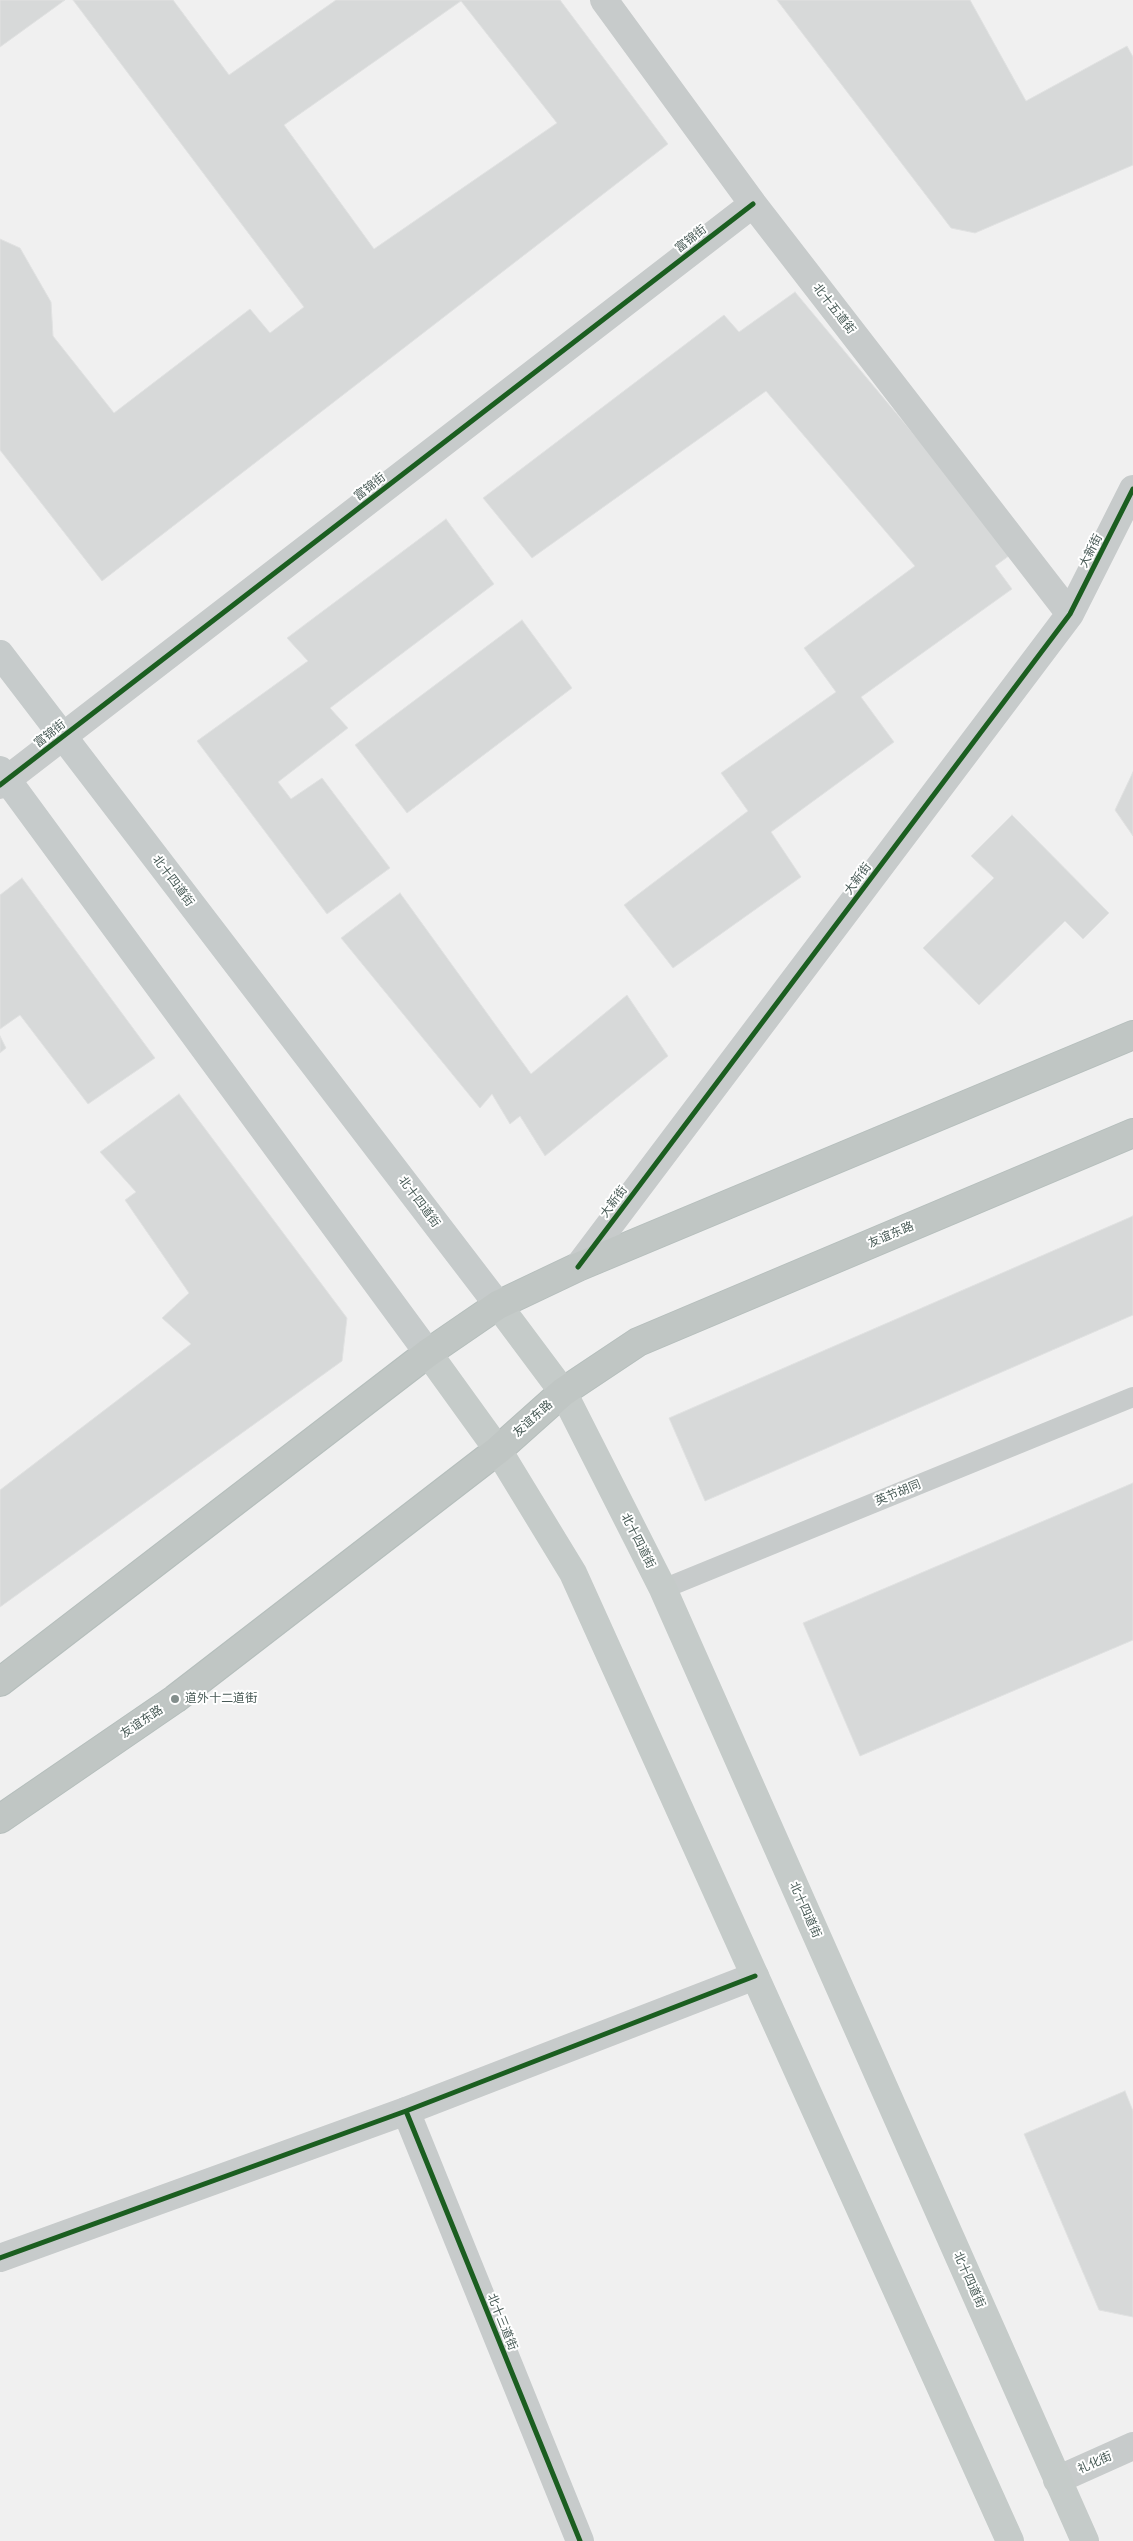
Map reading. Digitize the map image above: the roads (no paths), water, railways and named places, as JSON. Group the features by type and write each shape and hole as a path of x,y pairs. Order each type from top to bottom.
{"highway":[{"path":"0,1682 428,1353 498,1305 578,1268 1133,1035"},
{"name":"友谊东路","path":"0,1819 175,1699 498,1450 563,1392 638,1342 1133,1133"}],"main road":[{"name":"北十四道街","path":"0,654 563,1392 663,1589 1057,2480 1086,2541"},
{"path":"2,778 498,1450 573,1573 1010,2541"}],"street":[{"name":"北十五道街","path":"604,0 753,204 1070,614"},
{"name":"富锦街","path":"2,778 63,736 753,204"},
{"name":"大新街","path":"578,1268 1070,614 1133,489"},
{"path":"0,2258 406,2111 755,1976"},
{"name":"北十三道街","path":"406,2111 580,2541"},
{"name":"礼化街","path":"1057,2480 1133,2446"}],"lane":[{"name":"英节胡同","path":"663,1589 1133,1397"}],"place":[{"name":"道外十二道街","path":"175,1699"}]}
